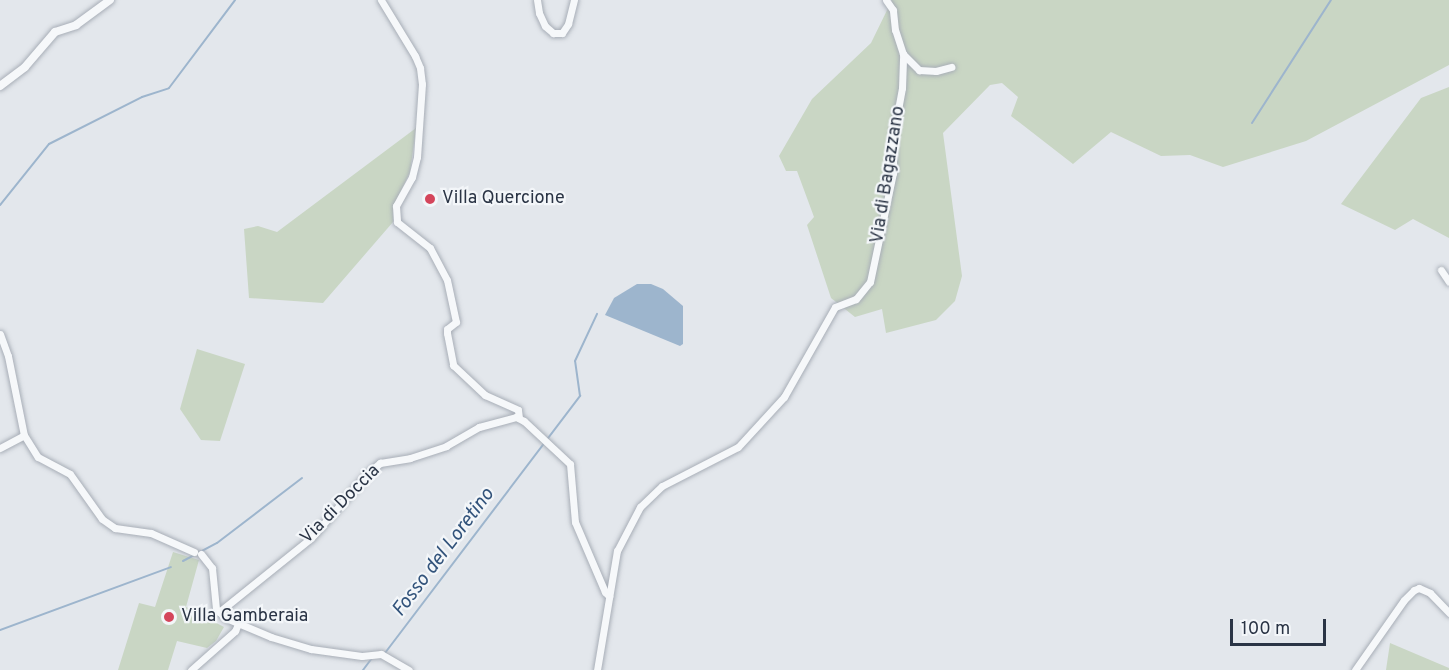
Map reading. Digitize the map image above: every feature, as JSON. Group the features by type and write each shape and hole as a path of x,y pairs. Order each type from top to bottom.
{"street":[{"path":"0,86 25,67 55,32 76,25 110,0"},
{"path":"381,0 415,56 420,68 422,84 416,167 396,206 397,222 430,248 447,280 456,322 447,329 453,365 485,395 518,410 519,417 570,464 575,522 605,592 609,596"},
{"path":"537,0 539,13 545,26 553,33 562,33 568,24 574,0"},
{"name":"Via di Bagazzano","path":"597,670 617,551 640,507 662,486 738,447 784,397 835,307 856,299 870,282 893,172 892,137 900,105 903,54 895,30 893,10 886,0"},
{"path":"903,54 918,70 936,72 951,67"},
{"path":"1440,270 1449,282"},
{"path":"0,334 8,356 24,435 38,457 70,474 102,519 115,528 151,534 198,553 212,568 213,596 219,612 238,624 311,649 362,656 381,654 409,670"},
{"name":"Via di Doccia","path":"219,612 310,538 349,493 380,463 410,458 446,446 479,427 519,417"},
{"path":"0,448 24,435"},
{"path":"1355,670 1404,600 1414,590 1419,588 1430,593 1449,612"},
{"path":"190,670 235,631 238,624"}],"green space":[{"path":"892,0 1449,0 1449,65 1306,141 1223,167 1190,155 1161,156 1111,132 1073,164 1011,116 1018,97 1002,83 990,85 943,133 962,276 955,301 936,320 886,333 882,309 855,317 831,298 807,225 814,217 797,171 786,171 779,156 812,99 871,43"},
{"path":"1449,87 1449,238 1413,219 1395,230 1341,204 1421,98"},
{"path":"416,128 410,172 393,207 393,222 323,303 249,298 244,229 258,226 277,232"},
{"path":"197,349 245,364 220,441 201,440 180,409"},
{"name":"Villa Gamberaia","path":"173,552 199,560 186,607 224,627 216,641 207,648 177,641 168,670 118,670 139,603 155,607"},
{"path":"1390,643 1449,668 1449,670 1386,670"}],"water":[{"path":"637,284 651,284 663,289 683,306 683,344 680,346 605,315 614,298"}],"waterway":[{"path":"0,205 49,144 142,97 169,88 235,0"},
{"path":"1252,123 1331,0"},
{"name":"Fosso del Loretino","path":"385,653 580,396 575,361 597,314"},
{"path":"183,561 217,543 302,478"},
{"path":"0,630 171,567"},
{"name":"Fosso del Loretino","path":"363,670 372,658"}],"place":[{"name":"Villa Quercione","path":"430,199"},
{"name":"Villa Gamberaia","path":"169,617"}]}
